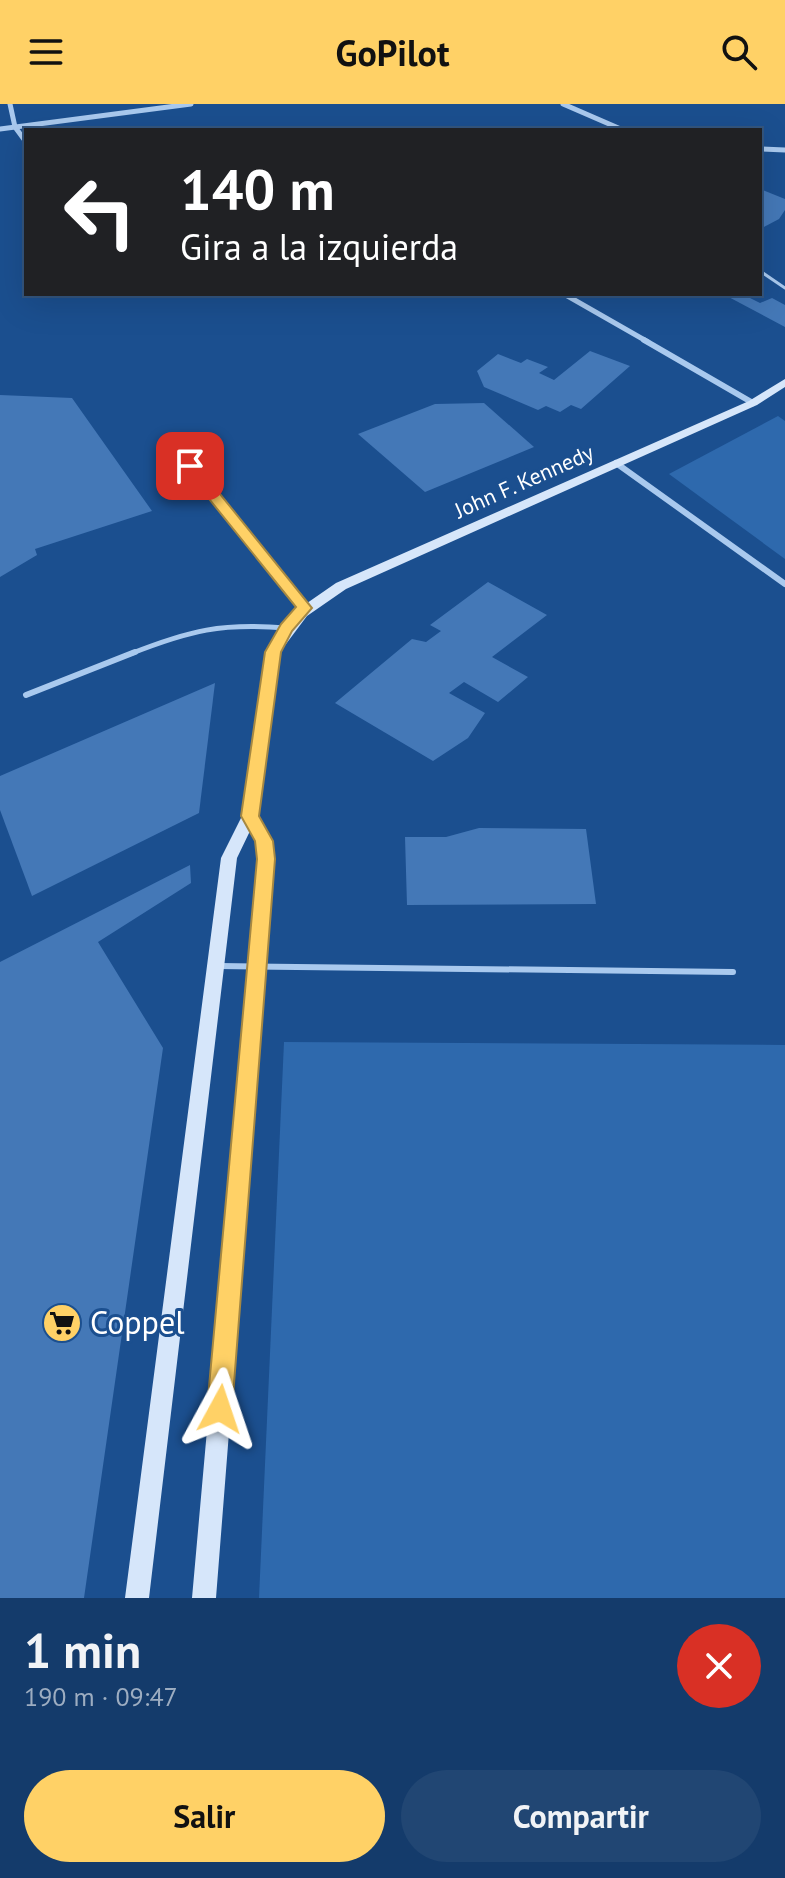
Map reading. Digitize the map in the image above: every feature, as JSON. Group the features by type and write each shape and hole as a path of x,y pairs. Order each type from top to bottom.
{"street":[{"path":"10,104 15,127 24,139"},
{"path":"0,129 191,104"},
{"path":"563,104 618,128"},
{"path":"762,149 785,150"},
{"path":"567,296 753,403"},
{"name":"John F. Kennedy","path":"286,628 305,608 341,586 753,403 785,382"},
{"path":"171,442 305,608"},
{"path":"616,463 785,584"},
{"path":"137,1598 229,858 234,842 250,816 269,670 273,652 286,628"},
{"path":"204,1598 266,859 264,841 250,816"}],"lane":[{"path":"762,272 785,288"},
{"path":"26,695 185,632 236,624 286,628"},
{"path":"215,966 733,972"}],"shaded area":[{"path":"778,416 785,421 785,559 669,474"},
{"path":"284,1042 785,1045 785,1598 259,1598"}],"building":[{"path":"762,190 785,199 785,210 779,219 762,228"},
{"path":"727,296 746,296 760,303 772,298 785,305 785,327"},
{"path":"590,351 630,366 581,409 571,405 560,412 546,406 538,410 484,387 477,371 498,354 521,363 527,359 548,367 539,373 554,380"},
{"path":"0,395 72,398 152,511 35,549 37,555 0,577"},
{"path":"484,403 534,447 425,492 358,434 435,404"},
{"path":"488,582 547,615 492,657 528,677 498,702 464,682 449,693 485,713 468,738 433,761 335,703 412,639 426,642 441,631 430,625"},
{"path":"215,683 199,813 32,896 0,810 0,776"},
{"path":"479,828 586,829 596,904 407,905 405,837 446,837"},
{"name":"Coppel","path":"190,865 191,883 98,942 163,1048 84,1598 0,1598 0,962"}],"place":[{"name":"Coppel","path":"62,1323"}],"route":[{"path":"190,466 305,608 286,628 273,652 250,816 264,841 266,859 220,1409"}]}
